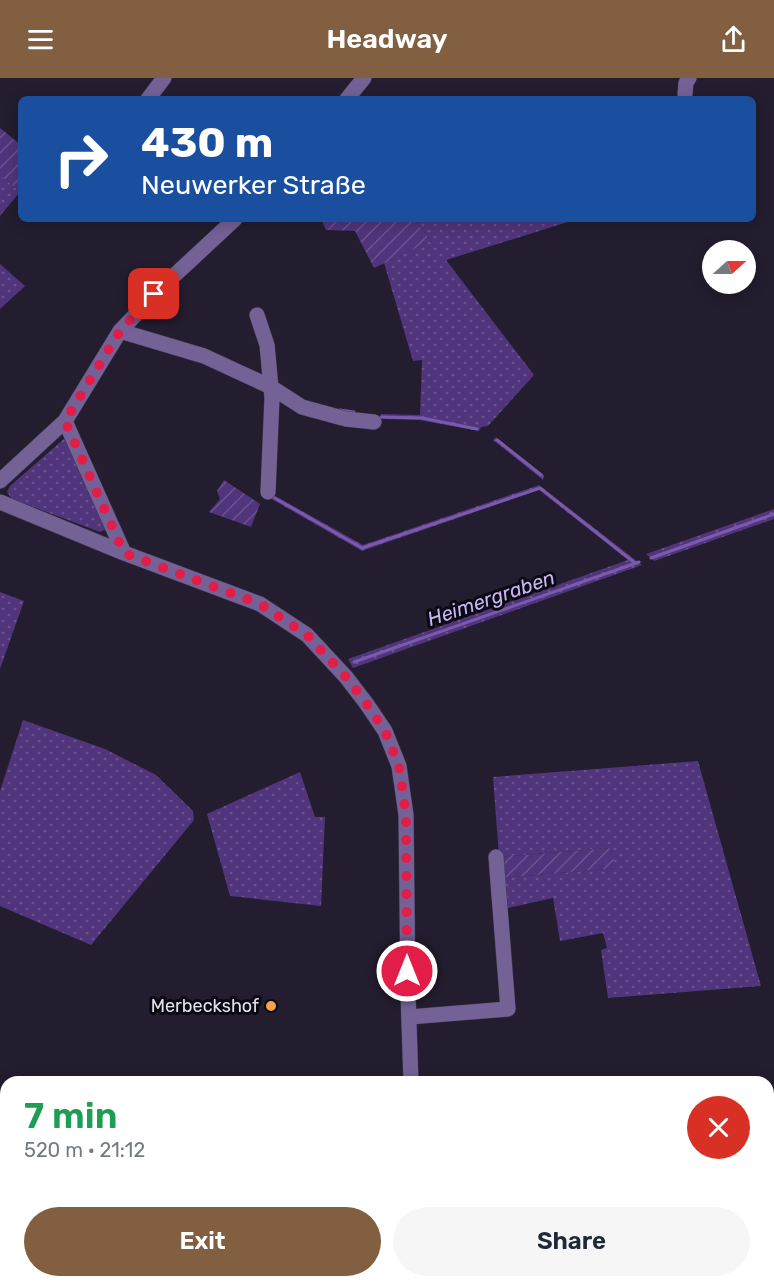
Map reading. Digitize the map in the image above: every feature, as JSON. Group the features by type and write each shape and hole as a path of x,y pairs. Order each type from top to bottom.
{"street":[{"path":"150,96 164,78"},
{"path":"349,96 364,78"},
{"path":"685,94 689,78"},
{"path":"0,481 65,421 120,331 162,286 232,222"},
{"path":"257,315 267,345 272,398 268,492"},
{"path":"120,331 204,356 271,387 302,407 346,419 374,422"},
{"path":"65,421 124,553"},
{"path":"0,502 124,553 260,604 307,635 346,677 366,703 385,731 399,766 406,815 411,1076"},
{"path":"409,1017 508,1009 496,857"}],"shaded area":[{"path":"0,128 18,143 18,190 0,175"},
{"path":"0,175 18,190 18,194 0,216"},
{"path":"322,222 416,222 431,241 374,268 355,231 326,230"},
{"path":"416,222 568,222 446,260 534,375 488,426 481,427 479,431 419,420 380,419 381,414 420,415 422,360 413,361 384,263 431,241"},
{"path":"0,264 25,286 0,309"},
{"path":"66,437 107,523 105,530 100,532 12,499 7,492 10,486"},
{"path":"496,437 544,475 543,480 493,440"},
{"path":"224,480 260,504 251,527 209,512 220,499 217,491"},
{"path":"539,485 642,565 353,668 348,659 628,560 539,490 362,551 268,497 270,493 363,545"},
{"path":"774,509 774,519 654,561 646,554"},
{"path":"0,592 24,601 0,669"},
{"path":"23,720 105,749 156,775 193,811 194,820 91,945 0,906 0,791"},
{"path":"698,761 761,986 608,998 601,950 607,948 603,933 560,941 553,898 504,909 501,878 615,868 610,848 499,857 493,777"},
{"path":"300,772 315,817 325,817 321,906 230,896 207,814"},
{"path":"610,848 616,868 501,878 499,857"}],"waterway":[{"path":"340,410 354,412"},
{"path":"381,417 422,418 477,429"},
{"path":"497,440 541,475"},
{"path":"273,497 362,548 540,488 635,563"},
{"name":"Heimergraben","path":"651,558 774,514"},
{"name":"Heimergraben","path":"354,662 639,562"}],"place":[{"name":"Merbeckshof","path":"271,1006"}],"route":[{"path":"154,294 120,331 65,421 124,553 260,604 307,635 346,677 385,731 399,766 406,815 407,971"}]}
